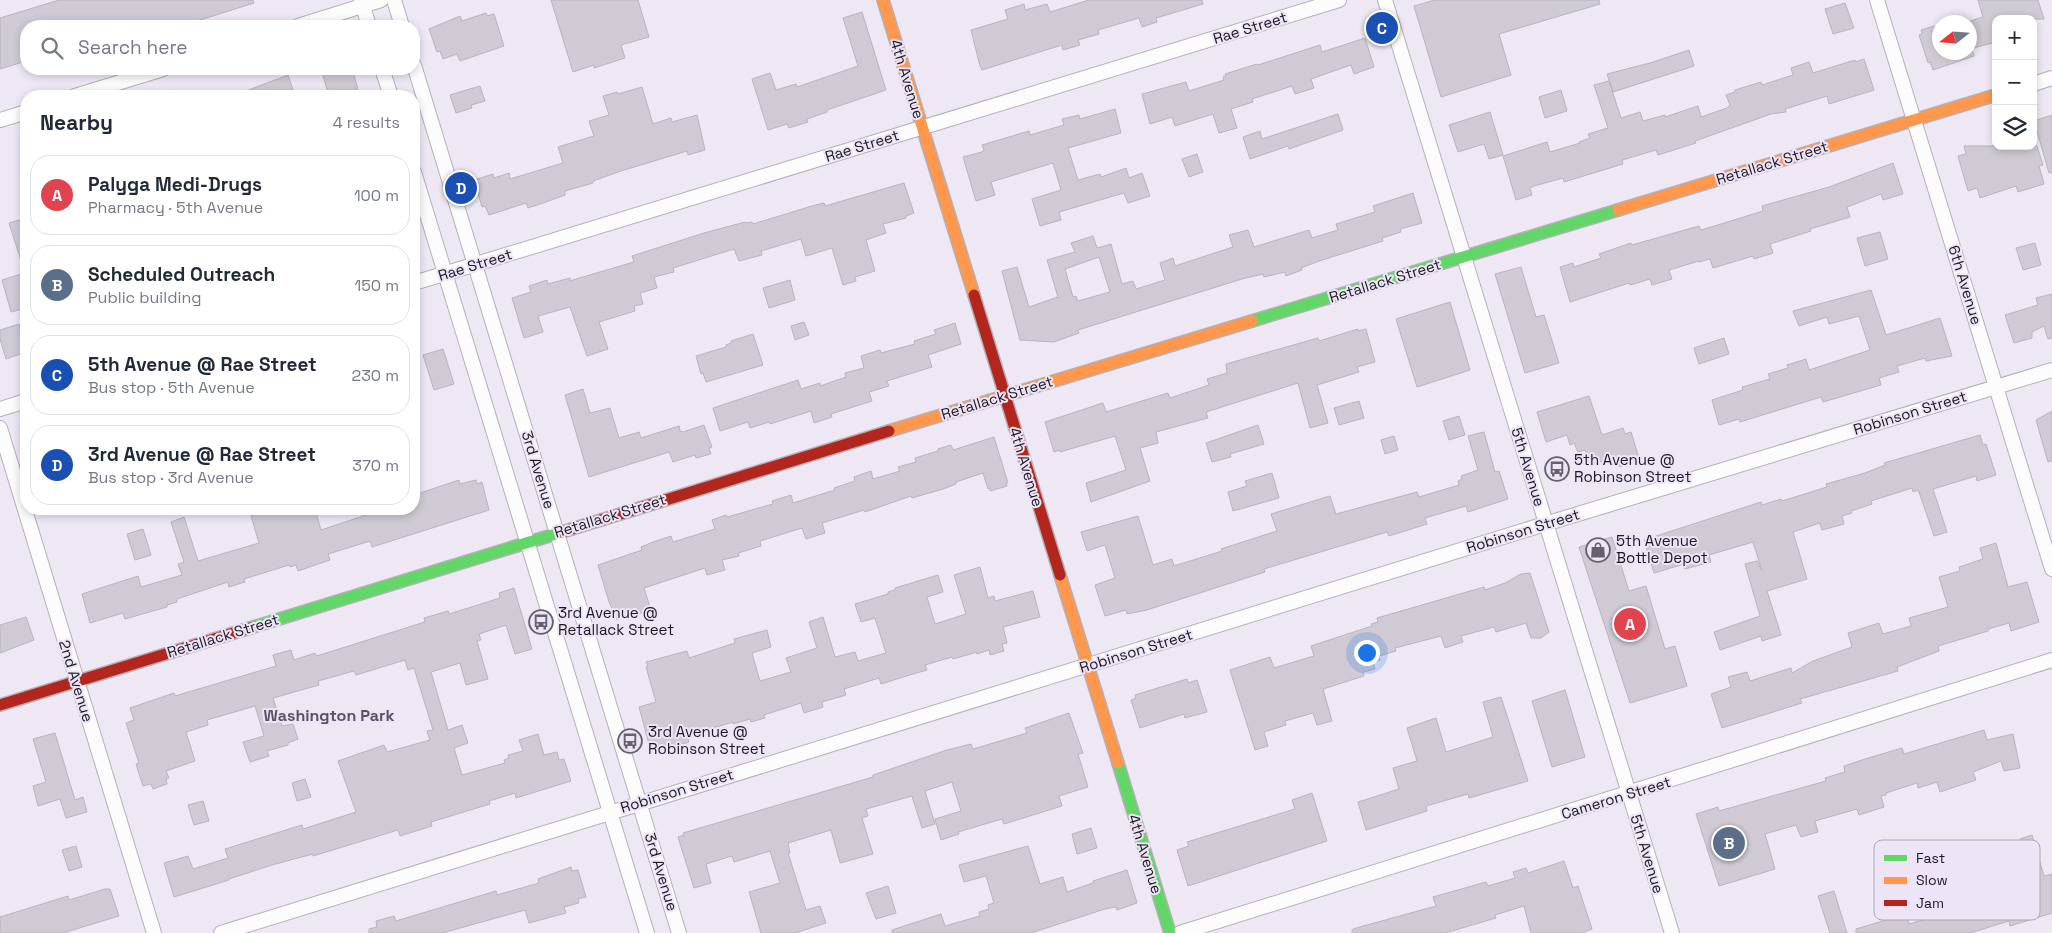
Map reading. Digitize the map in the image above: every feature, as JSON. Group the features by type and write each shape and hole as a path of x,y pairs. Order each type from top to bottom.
{"street":[{"path":"315,20 362,3 381,0"},
{"path":"394,0 400,20"},
{"name":"4th Avenue","path":"882,0 1170,933"},
{"name":"Rae Street","path":"420,281 1339,0"},
{"name":"5th Avenue","path":"1385,0 1672,933"},
{"name":"6th Avenue","path":"1877,0 2052,569"},
{"path":"362,3 367,20"},
{"path":"95,90 143,75"},
{"path":"384,75 388,90"},
{"name":"3rd Avenue","path":"417,75 679,933"},
{"path":"2037,83 2052,78"},
{"name":"Retallack Street","path":"0,705 557,532 1465,258 1992,96"},
{"path":"0,120 20,114"},
{"name":"3rd Avenue","path":"420,192 647,933"},
{"name":"Robinson Street","path":"221,933 1545,524 2052,370"},
{"path":"0,410 20,404"},
{"name":"2nd Avenue","path":"0,428 20,495"},
{"name":"2nd Avenue","path":"26,515 154,933"},
{"name":"Cameron Street","path":"1180,933 2052,660"}],"building":[{"path":"59,0 253,0 254,3 200,20 20,20 20,63 0,69 0,18"},
{"path":"551,0 638,0 649,37 621,45 625,58 594,68 594,65 573,72"},
{"path":"1089,0 1202,0 1203,4 1156,18 1157,22 1142,27 1139,18 1098,30 1099,34 1078,40 1080,45 1063,50 1062,45 982,70 971,30 1008,19 1005,10 1024,4 1025,10 1047,4 1050,12"},
{"path":"1435,0 1599,0 1600,4 1499,34 1511,75 1441,97 1414,6"},
{"path":"1978,0 2038,0 2044,19 2037,19 2037,15 1992,15 1992,43 1977,47 1977,19 1983,17"},
{"path":"1845,3 1854,28 1833,34 1825,9"},
{"path":"862,12 886,90 827,110 827,112 807,119 808,122 789,128 787,124 768,130 752,79 770,73 776,90 796,84 797,87 858,66 843,18"},
{"path":"486,13 487,16 494,14 504,46 460,61 457,54 443,59 440,51 437,52 429,29 460,16 462,21"},
{"path":"1932,27 1932,60 1962,60 1933,70 1930,62 1928,63 1919,35 1922,34 1921,30"},
{"path":"1365,38 1374,67 1354,74 1351,65 1311,79 1314,88 1295,94 1292,86 1252,99 1253,102 1231,109 1237,128 1219,133 1213,114 1175,126 1172,117 1150,124 1142,94 1186,82 1189,91 1224,80 1225,74 1320,45 1322,52"},
{"path":"1689,50 1694,66 1613,92 1607,74 1650,63"},
{"path":"1864,59 1874,90 1829,104 1827,96 1785,109 1786,112 1771,114 1695,141 1696,143 1658,155 1656,150 1622,160 1623,164 1564,182 1563,178 1534,186 1530,188 1532,195 1516,200 1503,156 1547,142 1550,152 1580,143 1590,138 1588,134 1608,128 1594,85 1609,81 1621,118 1640,112 1643,121 1665,115 1665,117 1698,106 1701,117 1727,108 1730,105 1726,95 1735,92 1735,90 1761,82 1762,85 1793,75 1791,68 1809,62 1813,73"},
{"path":"288,75 293,90 249,90"},
{"path":"323,75 354,75 358,89 354,90 327,90"},
{"path":"480,86 485,101 471,105 472,108 456,113 450,95"},
{"path":"642,87 653,124 671,118 672,122 697,115 705,150 688,155 687,151 621,171 593,181 593,183 565,191 565,195 528,208 526,203 489,215 485,206 482,207 474,180 493,174 494,178 509,173 510,179 563,163 558,147 594,136 589,121 609,115 603,96"},
{"path":"1561,90 1567,111 1545,118 1539,97"},
{"path":"1115,109 1121,133 1068,148 1078,180 1100,174 1101,177 1126,168 1129,178 1142,173 1150,196 1128,203 1124,193 1059,212 1061,220 1040,226 1032,199 1061,190 1053,163 991,182 995,195 976,201 963,157 982,152 984,150 982,145 1029,131 1030,135 1064,125 1062,119 1079,115 1080,119"},
{"path":"1490,112 1503,155 1489,159 1484,144 1458,152 1449,125"},
{"path":"1338,114 1343,130 1289,149 1288,146 1250,159 1243,137 1260,131 1262,139"},
{"path":"2052,115 2052,172 2049,173 2037,131 2037,120"},
{"path":"1964,146 1992,146 1992,150 2037,150 2037,146 2043,165 2039,166 2044,184 2018,192 2016,186 1980,198 1977,188 1968,191 1958,156 1966,154"},
{"path":"1197,154 1203,172 1189,177 1182,159"},
{"path":"1893,163 1903,194 1883,200 1881,194 1847,207 1850,217 1770,244 1773,253 1754,259 1753,256 1713,268 1710,259 1699,261 1669,270 1672,279 1652,285 1650,279 1630,285 1629,283 1570,302 1560,267 1573,263 1574,267 1601,258 1599,254 1631,243 1632,245 1699,226 1701,230 1763,211 1762,206 1829,187"},
{"path":"904,183 914,213 906,216 906,218 883,224 886,233 866,240 875,271 855,277 856,281 843,285 832,248 806,256 801,239 761,251 762,255 739,261 734,249 673,268 674,272 654,277 657,288 640,293 643,304 634,306 635,311 599,322 608,349 587,356 570,307 538,316 543,332 524,338 512,298 531,292 529,286 547,280 548,284 570,278 570,281 634,262 632,256 704,233 745,222 752,222 753,224 824,203 825,206"},
{"path":"1413,193 1422,223 1400,229 1401,232 1382,238 1383,241 1319,261 1286,276 1285,272 1264,277 1263,274 1242,279 1078,330 1079,333 1054,342 1020,340 1002,271 1017,267 1029,307 1058,297 1047,260 1075,252 1071,243 1093,236 1097,248 1111,244 1122,284 1133,281 1136,289 1165,280 1160,263 1173,258 1175,266 1233,247 1229,235 1248,230 1254,247 1309,230 1312,238 1338,230 1336,224 1375,212 1373,206","holes":["1099,257 1110,292 1078,301 1076,296 1073,297 1065,269"]},
{"path":"20,220 20,258 9,223"},
{"path":"1880,232 1888,259 1865,266 1857,238"},
{"path":"2035,243 2041,265 2023,270 2016,248"},
{"path":"1521,267 1536,317 1544,315 1559,363 1525,373 1495,274"},
{"path":"20,274 20,310 11,312 2,280"},
{"path":"790,280 795,300 769,308 763,288"},
{"path":"1871,290 1886,335 1940,318 1952,356 1926,361 1925,358 1897,366 1899,372 1879,378 1881,385 1823,402 1821,397 1740,422 1739,419 1719,425 1712,400 1743,390 1742,387 1770,379 1768,374 1788,368 1787,365 1806,359 1809,370 1870,350 1859,316 1829,324 1827,317 1799,326 1793,311"},
{"path":"2052,294 2052,338 2048,339 2044,326 2032,332 2032,338 2014,343 2005,315 2038,305 2036,298"},
{"path":"1450,302 1470,370 1417,387 1396,319"},
{"path":"804,322 809,335 795,340 791,326"},
{"path":"955,323 961,344 928,355 932,367 887,381 889,386 869,392 872,401 831,414 832,417 814,423 811,411 770,424 769,422 750,428 748,422 720,431 713,408 798,380 801,389 820,383 820,386 846,377 845,373 864,368 861,356 880,350 881,353 915,344 914,341 936,334 934,330"},
{"path":"19,324 20,354 6,359 0,339 0,330"},
{"path":"1358,329 1358,331 1366,329 1375,362 1357,367 1359,372 1317,385 1328,423 1310,428 1298,383 1206,412 1208,418 1156,432 1158,443 1140,448 1150,481 1091,502 1086,483 1126,470 1115,436 1060,452 1060,450 1054,452 1045,422 1103,403 1106,412 1168,393 1170,398 1209,385 1207,379 1227,373 1226,364 1318,338 1319,341"},
{"path":"753,334 763,365 706,382 703,373 701,374 696,356 726,347 731,341"},
{"path":"1724,338 1729,354 1699,364 1694,348"},
{"path":"443,349 454,384 434,390 423,355"},
{"path":"583,389 590,413 610,408 619,438 639,432 641,438 679,426 680,431 683,432 704,425 712,447 709,448 711,454 696,458 695,455 673,462 669,452 589,477 565,395"},
{"path":"1589,396 1602,435 1623,428 1625,434 1631,432 1640,461 1620,467 1617,457 1590,465 1585,450 1578,452 1574,443 1570,445 1567,435 1546,442 1537,412"},
{"path":"1359,401 1364,418 1339,425 1334,408"},
{"path":"2052,411 2052,461 2048,462 2036,420"},
{"path":"1459,416 1465,435 1449,440 1443,421"},
{"path":"1258,425 1264,444 1230,454 1231,457 1212,462 1206,443"},
{"path":"1484,432 1495,472 1499,471 1508,499 1468,512 1466,506 1425,518 1427,524 1389,536 1387,532 1264,569 1265,572 1147,610 1127,614 1126,610 1105,616 1095,585 1115,578 1105,545 1087,551 1081,532 1138,516 1153,565 1172,559 1174,566 1277,531 1271,514 1330,496 1336,514 1417,492 1419,497 1459,485 1458,481 1462,479 1461,476 1478,470 1468,436"},
{"path":"1980,435 1983,445 1986,444 1996,475 1977,481 1976,476 1933,489 1947,532 1934,536 1919,492 1918,490 1913,492 1912,488 1871,501 1872,504 1851,511 1852,513 1842,516 1844,524 1822,530 1820,523 1793,532 1807,579 1767,591 1781,635 1762,641 1761,636 1720,650 1714,632 1760,616 1745,564 1757,561 1762,571 1753,542 1709,555 1711,562 1685,569 1684,564 1654,573 1644,540 1761,502 1762,505 1781,499 1782,501 1827,487 1826,484 1865,473 1885,465 1884,463"},
{"path":"1394,436 1398,450 1385,454 1381,440"},
{"path":"994,437 1008,483 1006,483 1007,486 990,491 983,473 956,482 956,484 943,489 912,498 911,496 865,512 864,510 822,523 825,533 806,539 802,528 760,541 761,546 738,553 739,556 722,560 725,570 707,575 705,568 644,588 651,610 617,620 609,602 598,565 642,550 641,547 671,536 673,542 715,529 712,520 726,515 727,517 773,504 772,501 791,495 793,503 835,490 834,488 855,481 854,477 871,471 873,479 900,471 898,467 916,462 915,458 938,451 938,449 951,445 953,450"},
{"path":"1272,473 1279,498 1233,511 1228,492 1247,486 1245,481"},
{"path":"459,480 460,484 476,480 477,484 482,482 489,510 372,547 370,541 328,554 330,560 298,571 296,565 290,567 289,565 244,579 245,582 229,587 228,582 177,599 177,602 167,605 167,607 125,619 123,613 90,623 82,594 138,576 141,587 182,575 178,564 184,562 171,522 184,517 198,561 259,543 251,515 317,515 321,530 366,515 420,515 420,493"},
{"path":"143,529 151,555 135,560 127,534"},
{"path":"1612,537 1629,591 1646,586 1665,649 1675,646 1687,686 1630,703 1579,547"},
{"path":"1996,543 2008,587 2027,582 2039,622 2011,631 2009,623 1988,629 1988,631 1938,646 1939,651 1897,667 1898,671 1800,699 1802,703 1722,728 1711,694 1731,687 1728,677 1747,672 1750,681 1791,668 1792,673 1813,661 1852,647 1848,633 1879,623 1883,634 1911,626 1909,618 1948,607 1939,577 1960,571 1959,567 1983,559 1980,548"},
{"path":"980,567 988,598 994,596 995,601 1033,591 1040,617 1003,627 1007,643 1002,644 1004,651 990,655 989,650 953,659 952,657 925,665 927,670 881,684 879,678 844,689 846,695 822,702 823,707 804,713 801,703 764,715 765,718 751,722 750,719 733,724 733,722 687,736 689,742 673,747 671,743 650,748 639,707 656,702 646,662 687,651 689,658 735,643 734,639 767,630 771,647 752,653 760,681 791,672 786,658 817,648 809,622 823,617 835,657 855,652 858,661 886,653 875,618 861,622 855,604 888,594 888,592 895,590 895,588 938,575 943,592 927,597 935,624 966,614 954,575"},
{"path":"1530,573 1549,632 1541,638 1531,638 1526,623 1496,632 1494,627 1461,636 1463,642 1445,648 1441,636 1395,648 1396,651 1379,656 1380,660 1373,662 1375,669 1363,672 1364,676 1323,689 1332,721 1317,725 1313,713 1285,721 1286,725 1264,732 1268,746 1255,750 1230,670 1270,657 1274,668 1314,656 1311,646 1372,626 1371,624 1378,622 1377,618 1484,587 1485,590 1505,583 1521,574"},
{"path":"514,588 532,649 515,654 506,625 479,634 481,640 477,641 488,679 466,685 460,663 431,672 448,730 462,725 468,743 454,748 462,775 505,763 504,760 509,758 508,755 523,751 519,740 538,734 544,755 557,752 559,760 564,759 571,781 516,798 515,793 489,801 490,804 431,822 432,826 400,836 398,830 313,856 313,854 272,865 174,897 164,863 188,856 193,869 228,858 225,849 302,825 303,829 356,812 338,761 384,745 387,752 430,740 427,731 433,730 414,668 408,670 405,660 356,675 354,671 318,681 319,685 273,698 282,726 293,724 298,739 288,743 288,745 267,751 269,756 250,762 243,742 264,736 255,706 207,720 208,725 186,732 195,761 166,771 169,778 166,779 167,784 153,789 151,784 143,786 136,764 139,763 126,723 134,720 130,708 174,693 175,696 276,666 273,655 291,650 294,660 315,653 316,656 425,622 424,618 448,611 449,614 500,598 499,593"},
{"path":"26,617 34,640 0,653 0,625"},
{"path":"1187,679 1188,683 1197,680 1207,712 1185,718 1184,714 1140,728 1131,700 1136,698 1135,695"},
{"path":"1565,690 1585,757 1552,767 1532,701"},
{"path":"1501,697 1528,781 1469,798 1468,794 1426,806 1427,811 1366,830 1358,802 1399,789 1393,768 1417,761 1407,728 1436,718 1446,752 1493,737 1483,702"},
{"path":"1069,713 1083,753 1078,754 1088,787 1059,796 1062,806 1004,824 1002,819 958,832 959,834 941,840 935,819 961,811 952,782 925,791 935,824 922,828 912,796 866,809 868,816 862,818 873,854 840,863 831,830 788,843 790,853 788,853 806,910 820,906 826,923 795,933 761,933 749,892 780,883 770,851 734,862 732,856 706,864 711,883 694,888 678,837 684,835 683,833 873,777 873,775 947,750 971,744 973,749 1027,733 1025,728"},
{"path":"1984,730 1987,740 2013,734 2020,768 2004,771 2001,761 1973,772 1976,780 1940,792 1937,782 1918,788 1917,783 1881,796 1884,807 1859,815 1857,809 1815,821 1818,832 1801,837 1796,825 1765,834 1775,869 1719,886 1696,814 1718,807 1719,811 1826,781 1825,778 1845,772 1844,766 1902,748 1904,754"},
{"path":"55,733 75,800 83,797 87,812 66,818 60,799 38,806 33,786 46,782 33,739"},
{"path":"305,779 311,797 297,801 292,783"},
{"path":"1312,793 1327,841 1188,886 1177,850 1189,846 1187,842 1295,809 1292,800"},
{"path":"203,801 209,821 194,825 188,805"},
{"path":"1091,828 1097,848 1077,854 1072,834"},
{"path":"2032,835 2033,840 2020,840"},
{"path":"76,846 82,867 69,871 62,850"},
{"path":"1028,846 1040,884 1063,877 1067,892 1127,870 1137,903 1117,910 1116,907 1105,909 1031,933 892,933 892,930 941,914 945,926 980,916 979,912 989,909 988,905 994,903 986,876 964,882 959,865"},
{"path":"1564,861 1573,888 1578,886 1592,929 1582,933 1531,933 1524,906 1495,915 1496,918 1445,933 1352,933 1352,930 1356,928 1436,906 1433,897 1486,882 1488,886 1515,878 1513,872 1526,868 1528,873"},
{"path":"2040,862 2044,876 2052,874 2052,913 2040,917"},
{"path":"571,867 572,871 578,870 586,897 578,899 579,903 564,907 566,913 529,923 525,910 442,933 369,933 369,929 377,927 376,921 394,916 396,921 496,891 497,895 539,883 538,879"},
{"path":"888,886 896,913 876,919 866,893"},
{"path":"110,889 119,916 63,933 0,933 0,917 68,896 69,900"},
{"path":"1834,891 1847,933 1830,933 1818,896"},
{"path":"1886,920 1908,920 1909,924 1922,920 2029,920 2010,926 2009,921 1970,933 1856,933 1856,929"}],"traffic: fast":[{"path":"1252,321 1618,210"},
{"path":"250,628 562,532"},
{"path":"1118,763 1170,933"}],"traffic: slow":[{"path":"883,0 974,295"},
{"path":"1618,210 1992,96"},
{"path":"889,431 1252,321"},
{"path":"1060,575 1118,763"}],"traffic: jam":[{"path":"974,295 1060,575"},
{"path":"562,532 889,431"},
{"path":"0,705 250,628"}],"place":[{"name":"5th Avenue @ Rae Street","path":"1382,28"},
{"name":"3rd Avenue @ Rae Street","path":"461,188"},
{"name":"5th Avenue @ Robinson Street","path":"1557,469"},
{"name":"5th Avenue Bottle Depot","path":"1598,550"},
{"name":"3rd Avenue @ Retallack Street","path":"541,622"},
{"name":"Palyga Medi-Drugs","path":"1630,624"},
{"name":"3rd Avenue @ Robinson Street","path":"630,741"},
{"name":"Scheduled Outreach","path":"1729,843"}],"district":[{"name":"Washington Park","path":"329,715"}]}
